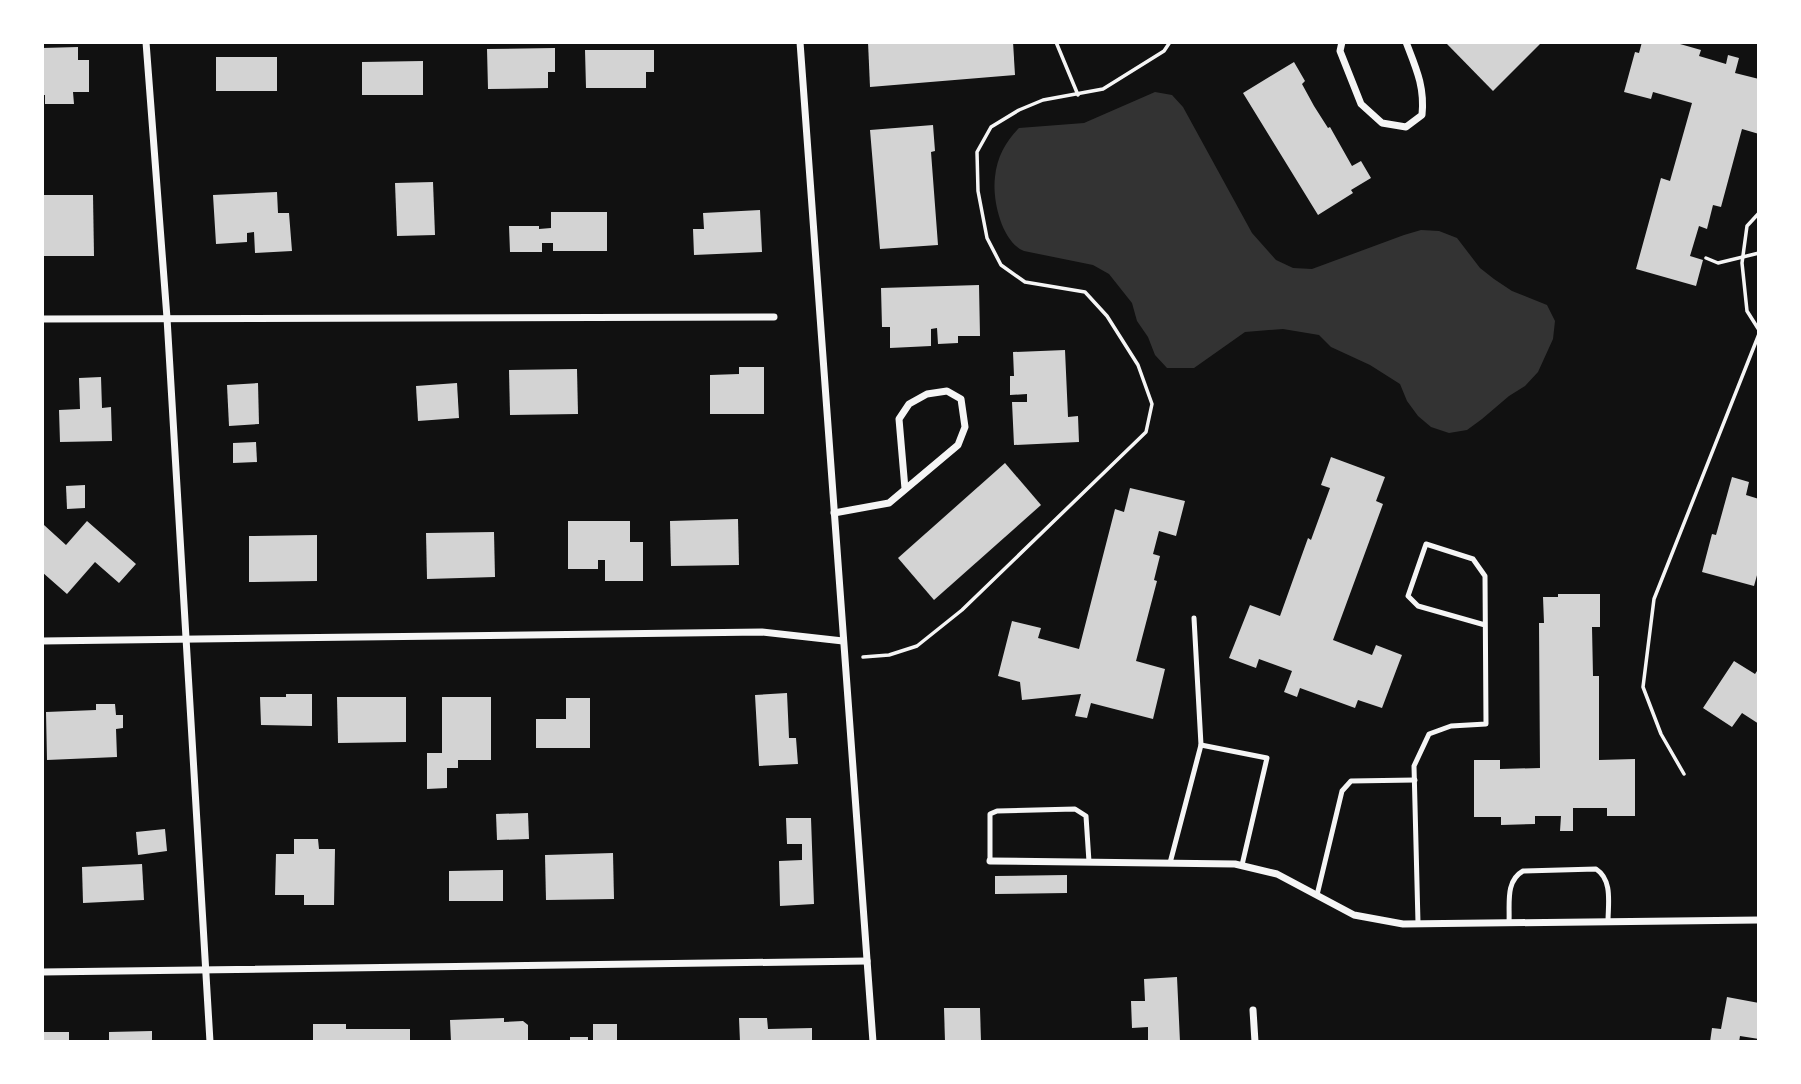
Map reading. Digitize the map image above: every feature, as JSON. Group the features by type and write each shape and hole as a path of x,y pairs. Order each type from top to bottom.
{"street":[{"path":"146,42 167,317 210,1042"},
{"path":"800,42 873,1042"},
{"path":"1342,42 1340,51 1362,104 1382,123 1406,127 1422,115 1424,97 1406,42"},
{"path":"42,319 774,317"},
{"path":"834,513 889,503 958,445 965,426 961,399 947,391 927,394 909,404 899,419 905,489"},
{"path":"42,641 762,632 844,641"},
{"path":"990,862 1242,865 1277,874 1354,915 1403,924 1759,920"},
{"path":"42,972 867,961"},
{"path":"1253,1010 1255,1042"}],"lane":[{"path":"1418,923 1414,766 1429,734 1451,726 1486,724 1485,576 1473,559 1426,544 1408,596 1418,606 1485,625"},
{"path":"1170,863 1201,744 1194,618"},
{"path":"1201,744 1267,758 1242,865"},
{"path":"1317,895 1342,791 1351,781 1415,780"},
{"path":"990,862 990,814 997,811 1075,809 1086,816 1089,862"},
{"path":"1509,923 1510,886 1515,875 1523,871 1596,869 1603,874 1608,886 1608,922"}],"path":[{"path":"1056,42 1078,95"},
{"path":"863,657 888,655 917,646 962,610 1146,432 1152,404 1138,365 1107,316 1085,292 1025,282 1001,265 987,238 978,191 977,152 991,127 1019,110 1043,100 1103,89 1164,51 1170,42"},
{"path":"1684,774 1661,734 1643,687 1654,599 1759,332 1747,311 1742,258 1747,226 1759,213"},
{"path":"1706,258 1718,263 1759,253"}],"shaded area":[{"path":"1155,92 1172,95 1183,107 1252,233 1276,260 1293,268 1312,269 1421,230 1439,231 1457,238 1480,268 1494,279 1512,291 1547,305 1555,321 1553,339 1538,372 1525,386 1467,430 1449,433 1431,427 1418,416 1407,401 1400,384 1370,365 1331,347 1319,335 1283,329 1245,332 1194,368 1167,368 1155,355 1148,337 1137,321 1132,303 1109,274 1093,265 1024,251 1016,246 1004,230 994,186 1000,156 1019,128 1084,123"}],"building":[{"path":"868,42 1013,42 1015,75 870,87"},
{"path":"1542,42 1493,91 1447,44"},
{"path":"1642,42 1673,42 1701,50 1699,56 1726,64 1728,55 1739,58 1735,73 1759,79 1759,134 1742,129 1721,207 1713,205 1707,229 1699,226 1690,256 1703,260 1696,286 1636,269 1661,178 1670,181 1692,103 1653,92 1651,99 1624,92 1635,52 1639,53"},
{"path":"78,47 78,60 89,60 89,92 73,92 74,104 45,104 45,95 42,95 42,48"},
{"path":"555,48 555,72 548,72 548,88 488,89 487,49"},
{"path":"585,50 654,50 654,72 646,72 646,88 586,88"},
{"path":"216,57 277,57 277,91 216,91"},
{"path":"423,61 423,95 362,95 362,62"},
{"path":"1294,62 1305,81 1302,84 1314,106 1328,128 1330,127 1352,166 1361,161 1371,178 1318,215 1243,93"},
{"path":"933,125 935,151 931,152 938,245 880,249 870,130"},
{"path":"433,182 435,235 397,236 395,183"},
{"path":"277,192 278,213 289,213 292,251 255,253 254,232 247,233 247,242 216,244 213,195"},
{"path":"42,195 93,195 94,256 42,256"},
{"path":"760,210 762,252 694,255 693,229 704,229 703,213"},
{"path":"551,212 607,212 607,251 553,251 553,243 542,243 542,252 510,252 509,226 551,228"},
{"path":"979,285 980,336 958,336 958,343 938,344 937,328 931,329 931,346 890,348 890,327 882,327 881,288"},
{"path":"1065,350 1068,417 1078,416 1079,442 1014,445 1012,402 1027,402 1027,394 1010,395 1010,376 1014,376 1013,352"},
{"path":"739,367 764,367 764,414 710,414 710,375 739,374"},
{"path":"577,369 578,414 510,415 509,370"},
{"path":"101,377 102,408 111,407 112,441 60,442 59,410 80,409 79,378"},
{"path":"258,383 259,424 229,426 227,385"},
{"path":"457,383 459,418 418,421 416,386"},
{"path":"256,442 257,462 233,463 233,443"},
{"path":"1331,457 1385,477 1376,501 1383,504 1333,640 1372,655 1376,645 1402,655 1382,708 1358,700 1355,708 1300,688 1297,697 1284,692 1292,671 1259,659 1256,668 1229,658 1250,605 1280,616 1308,538 1311,540 1330,488 1321,485"},
{"path":"1005,463 1041,505 934,600 898,558"},
{"path":"1732,477 1749,482 1746,495 1759,499 1759,568 1754,586 1702,572 1712,534 1716,535"},
{"path":"85,485 85,508 67,509 66,486"},
{"path":"1130,488 1185,501 1176,536 1159,531 1153,554 1160,556 1154,580 1157,581 1136,661 1165,669 1153,719 1091,703 1087,718 1075,716 1081,694 1022,700 1020,682 998,676 1012,621 1041,628 1038,638 1079,649 1115,509 1124,512"},
{"path":"738,519 739,565 671,566 670,521"},
{"path":"87,521 136,564 119,583 95,562 67,594 42,572 42,527 44,525 66,545"},
{"path":"568,521 630,521 630,542 643,542 643,581 605,581 605,560 598,560 598,569 568,569"},
{"path":"494,532 495,577 427,579 426,533"},
{"path":"317,535 317,581 249,582 249,536"},
{"path":"1558,594 1600,594 1600,627 1592,627 1593,676 1599,676 1599,760 1635,759 1635,816 1607,816 1607,808 1573,808 1573,831 1560,831 1561,816 1535,816 1535,824 1501,825 1501,817 1474,817 1474,760 1500,760 1500,769 1540,768 1539,623 1544,623 1543,597 1558,597"},
{"path":"1734,661 1755,674 1759,668 1759,724 1742,713 1732,727 1703,708"},
{"path":"787,693 789,738 796,738 798,764 759,766 755,695"},
{"path":"286,694 312,694 312,726 261,725 260,697 286,697"},
{"path":"337,697 406,697 406,742 338,743"},
{"path":"442,697 491,697 491,760 458,760 458,768 447,768 447,788 427,789 427,753 442,753"},
{"path":"566,698 590,698 590,748 536,748 536,719 566,719"},
{"path":"96,704 115,704 116,715 123,715 123,728 116,729 117,757 47,760 46,712 96,710"},
{"path":"528,813 529,839 497,840 496,814"},
{"path":"786,818 811,818 814,904 780,906 779,861 802,860 802,844 787,844"},
{"path":"165,829 167,851 138,855 136,832"},
{"path":"294,839 318,839 319,849 335,849 334,905 304,905 304,895 275,895 276,854 294,854"},
{"path":"613,853 614,899 546,900 545,855"},
{"path":"142,864 144,900 83,903 82,867"},
{"path":"503,870 503,901 449,901 449,871"},
{"path":"1067,875 1067,893 995,894 995,876"},
{"path":"1177,977 1180,1042 1148,1042 1148,1027 1132,1028 1131,1001 1145,1001 1144,979"},
{"path":"1727,997 1759,1003 1759,1039 1740,1036 1739,1042 1710,1042 1712,1028 1721,1029"},
{"path":"944,1008 980,1008 981,1042 945,1042"},
{"path":"504,1018 504,1022 523,1021 528,1025 528,1042 451,1042 450,1020"},
{"path":"739,1018 767,1018 768,1029 812,1028 812,1042 740,1042"},
{"path":"313,1024 346,1024 346,1029 410,1029 410,1042 313,1042"},
{"path":"593,1024 617,1024 617,1042 593,1042"},
{"path":"152,1031 152,1042 109,1042 109,1032"},
{"path":"44,1032 69,1032 69,1042 44,1042"},
{"path":"570,1037 588,1037 588,1042 570,1042"}]}
